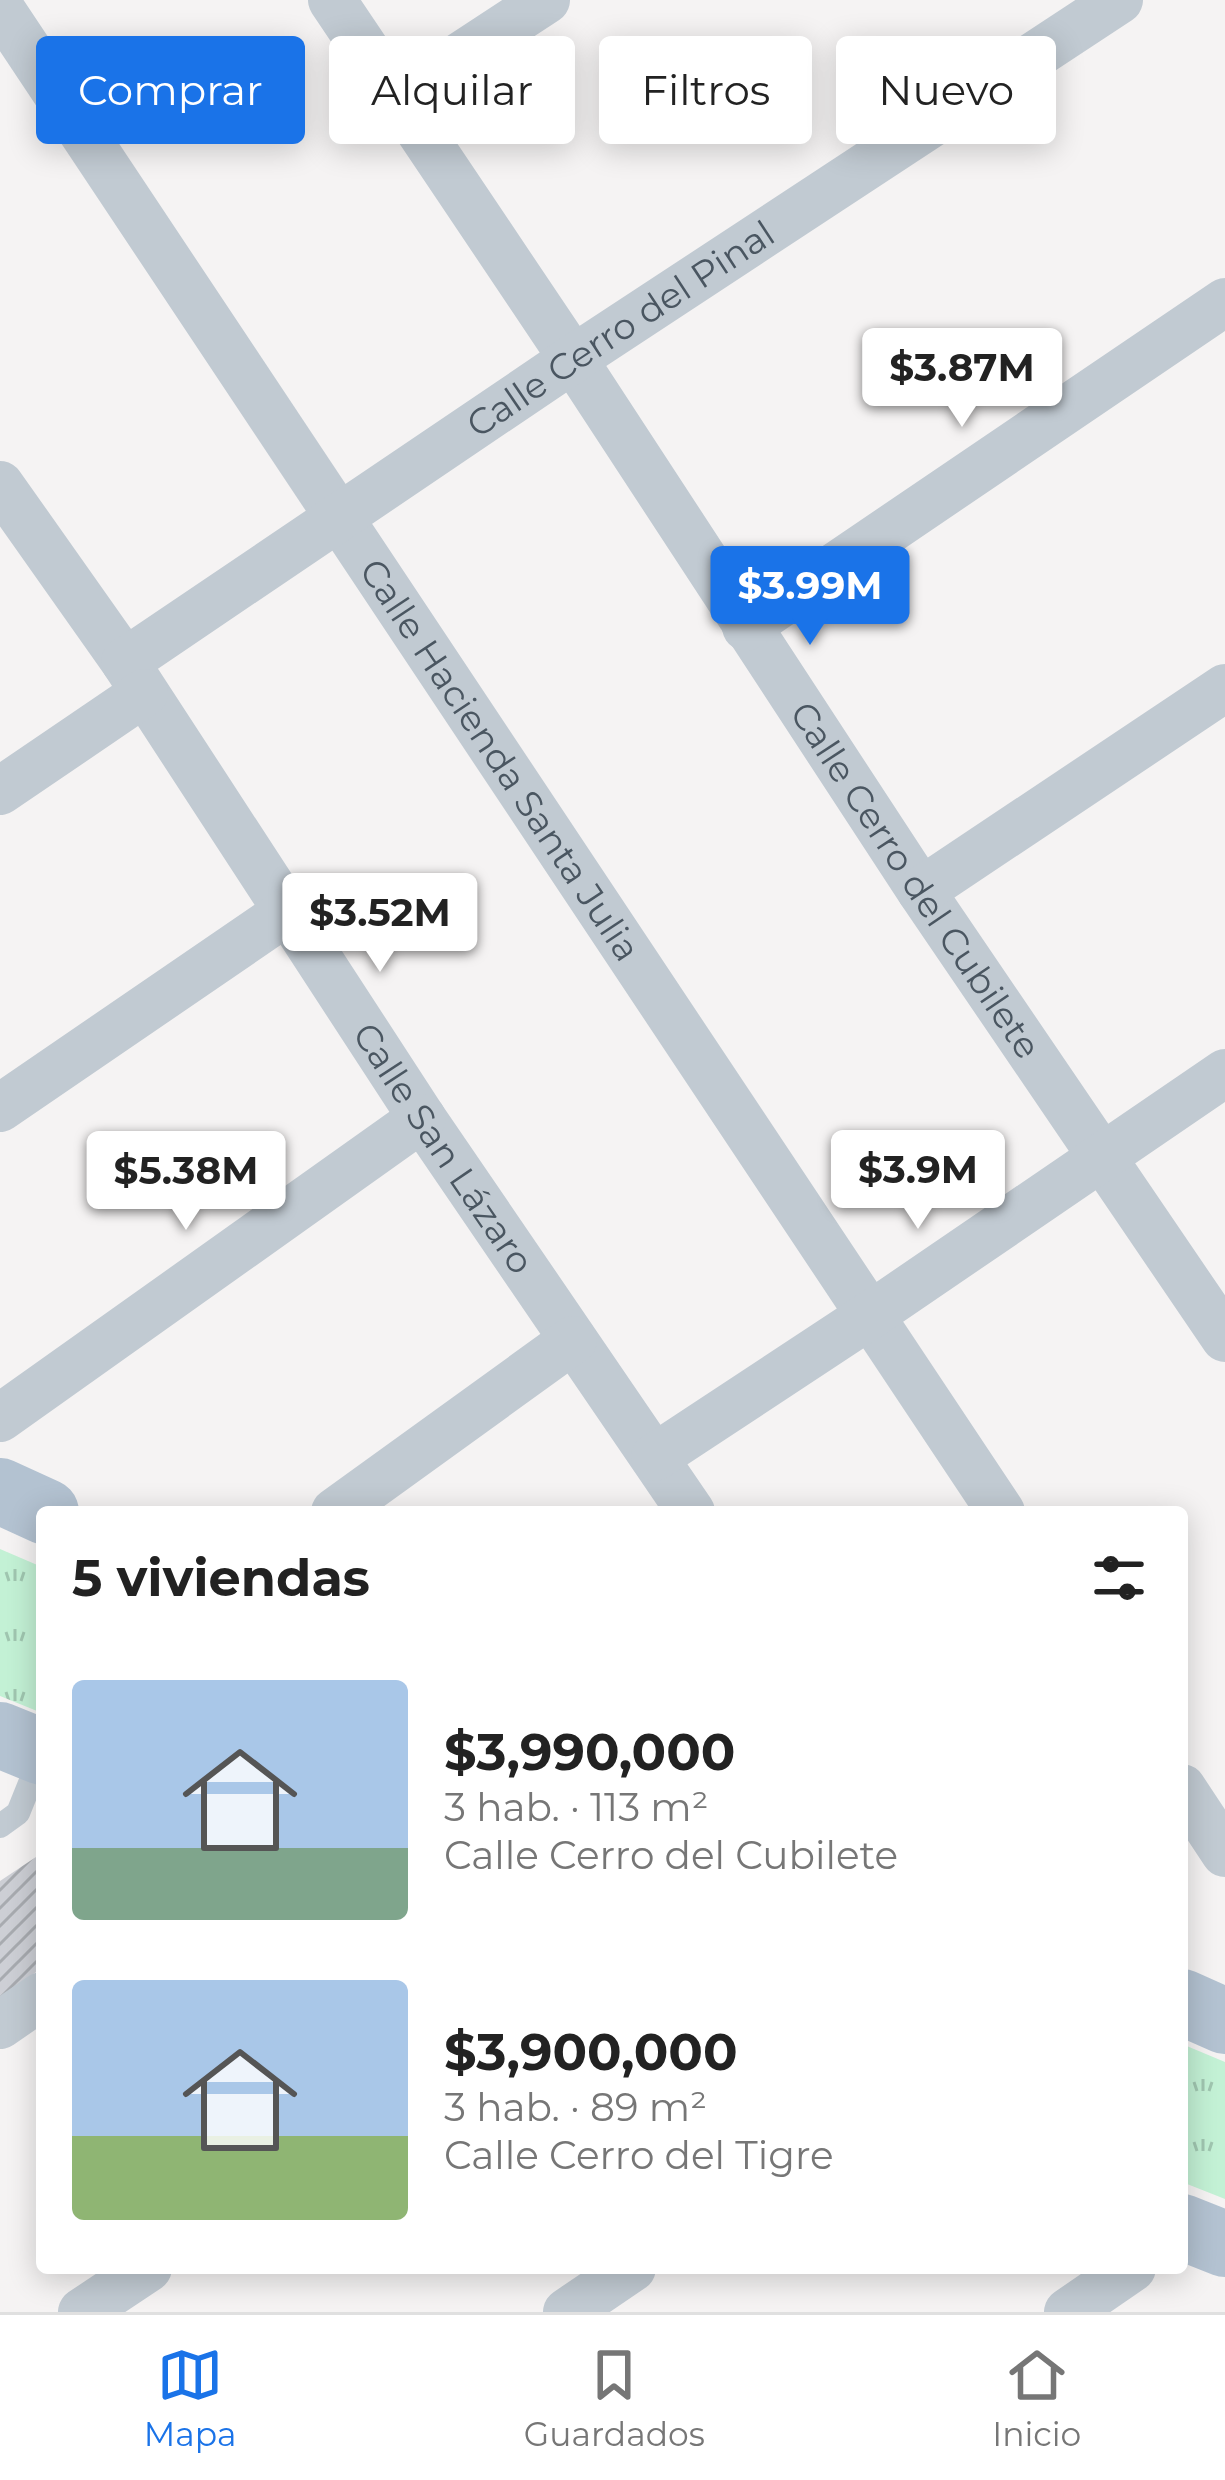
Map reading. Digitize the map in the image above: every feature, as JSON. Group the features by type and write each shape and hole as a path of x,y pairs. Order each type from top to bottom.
{"main road":[{"path":"0,1491 36,1507"},
{"path":"0,1735 36,1750"},
{"path":"1188,2005 1225,2020"}],"street":[{"name":"Calle Cerro del Cubilete","path":"332,0 356,36"},
{"path":"491,36 546,0"},
{"name":"Calle Hacienda Santa Julia","path":"0,8 997,1506"},
{"name":"Calle Cerro del Pinal","path":"0,791 338,518 1092,8"},
{"name":"Calle Cerro del Cubilete","path":"430,144 921,891 1225,1338"},
{"path":"746,627 1225,302"},
{"name":"Calle San Lázaro","path":"0,485 135,678 422,1118 688,1506"},
{"path":"921,891 1225,688"},
{"path":"0,1108 288,911"},
{"path":"655,1457 1225,1073"},
{"path":"0,1418 422,1118"},
{"path":"343,1506 573,1340"},
{"path":"1188,1796 1225,1853"},
{"path":"0,2025 36,2000"},
{"path":"82,2312 139,2274"},
{"path":"567,2312 623,2274"},
{"path":"1068,2312 1123,2274"}],"lane":[{"path":"0,1826 18,1813 36,1768"}],"green space":[{"path":"0,1549 36,1564 36,1711 0,1696"},
{"path":"1188,2047 1225,2062 1225,2199 1188,2184"}],"building":[{"path":"36,1857 36,1972 0,1997 0,1881"}]}
